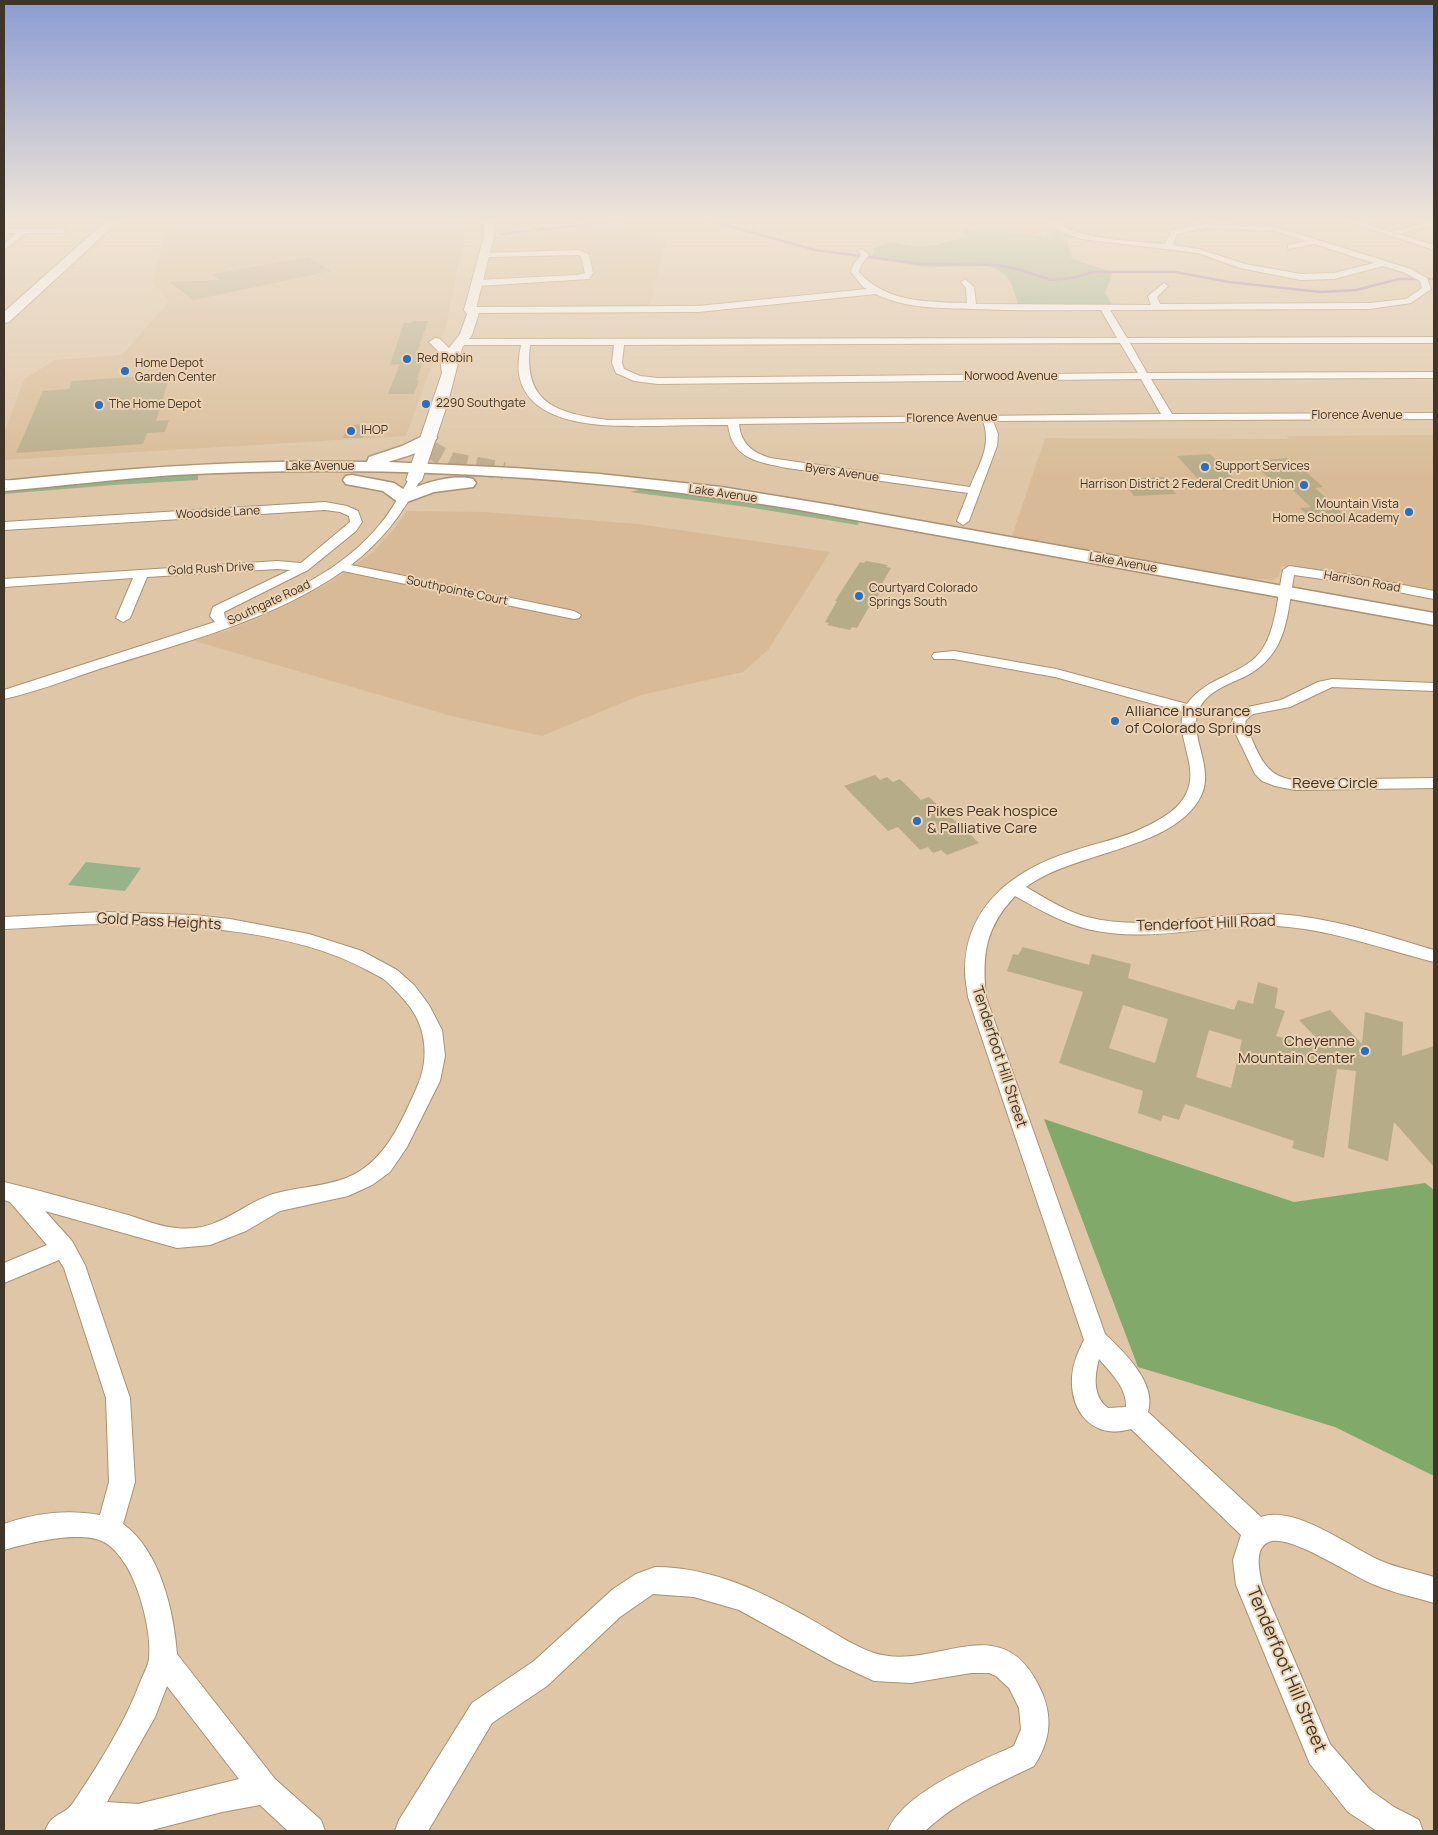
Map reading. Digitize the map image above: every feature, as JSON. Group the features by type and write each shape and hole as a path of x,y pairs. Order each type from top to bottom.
{"highway":[{"path":"4,319 19,306"},
{"path":"4,324 21,306"}],"main road":[{"path":"338,466 365,463 392,456 408,450 429,438"},
{"name":"Lake Avenue","path":"5,489 204,469 338,466 416,474 511,478 553,475 670,486 743,496 1283,599 1434,632"},
{"path":"227,482 313,473 416,474"},
{"name":"Lake Avenue","path":"5,489 121,488 227,482 349,480 416,474 467,483 610,494 740,510 1283,599 1434,619"},
{"path":"349,480 388,486 404,498 430,488 467,483"}],"street":[{"name":"Southgate Road","path":"4,695 222,625 292,594 340,566 383,529 404,498 416,474 429,438 448,372 459,342 466,335 473,313 470,310 471,306"},
{"path":"470,310 698,309 731,306"},
{"path":"960,306 1205,306"},
{"path":"1350,306 1375,306"},
{"path":"1104,307 1168,417"},
{"path":"459,342 1434,340"},
{"path":"435,342 444,351 448,372"},
{"name":"Florence Avenue","path":"526,342 522,365 527,384 538,400 556,412 586,420 620,424 987,418 1434,416"},
{"name":"Norwood Avenue","path":"619,342 617,363 620,371 638,379 658,381 912,377 1434,375"},
{"path":"963,521 993,440 987,418"},
{"name":"Byers Avenue","path":"733,422 733,434 738,444 749,453 765,460 787,465 975,491"},
{"name":"Woodside Lane","path":"4,526 85,521 233,517 325,506 343,508 354,514 356,522 352,528 335,544 304,567"},
{"path":"79,533 85,521"},
{"name":"Gold Rush Drive","path":"4,583 277,565 304,567"},
{"name":"Southpointe Court","path":"340,566 574,615"},
{"name":"Gold Rush Drive","path":"222,625 217,616 218,610 304,567"},
{"name":"Harrison Road","path":"1283,599 1289,570 1351,579 1434,595"},
{"path":"123,618 142,573"},
{"path":"938,656 954,655 1056,673 1191,710 1202,694 1245,671 1264,657 1271,649 1283,599"},
{"name":"Reeve Circle","path":"1434,687 1326,684 1285,704 1248,711 1239,719 1238,724 1260,771 1277,782 1296,785 1434,783"},
{"name":"Tenderfoot Hill Street","path":"1135,1416 1138,1404 1137,1395 1132,1383 1113,1358 1096,1341 977,997 974,981 978,938 990,912 1000,898 1013,887 1028,876 1057,862 1134,839 1170,820 1192,800 1199,782 1190,726 1191,710"},
{"name":"Tenderfoot Hill Road","path":"1013,887 1063,915 1090,924 1137,927 1276,920 1317,925 1434,956"},
{"name":"Gold Pass Heights","path":"4,923 104,918 194,921 230,925 309,940 356,956 391,975 407,990 422,1010 432,1030 435,1056 430,1081 419,1106 400,1141 383,1166 365,1179 348,1187 275,1203 238,1224 210,1235 177,1238 11,1193"},
{"path":"11,1193 64,1248 74,1265 118,1398 122,1482 108,1530"},
{"path":"4,1273 64,1248"},
{"path":"1096,1341 1086,1362 1084,1391 1087,1403 1095,1413 1107,1421 1121,1422 1135,1416 1257,1532 1269,1528 1285,1529 1310,1537 1375,1572 1434,1590"},
{"path":"4,1537 19,1531 52,1525 85,1525 108,1530 126,1542 142,1568 154,1600 161,1628 163,1659 145,1707 113,1766 71,1824"},
{"name":"Tenderfoot Hill Street","path":"1257,1532 1247,1547 1245,1565 1249,1585 1320,1754 1359,1800 1383,1818 1408,1831"},
{"path":"410,1831 482,1713 544,1672 601,1616 626,1596 650,1582 679,1581 716,1589 763,1607 872,1667 898,1670 928,1668 977,1657 999,1662 1018,1674 1032,1704 1036,1734 1031,1747 1024,1756 953,1791 934,1803 903,1831"},
{"path":"163,1659 265,1789 310,1831"},
{"path":"71,1824 138,1819 222,1797 265,1789"}],"shaded area":[{"path":"165,306 450,306 447,323 406,436 4,460 4,434 24,379 55,360 122,355"},
{"path":"479,306 649,306 649,307"},
{"path":"1434,435 1434,592 1326,572 1282,566 1279,576 1273,580 1241,578 1011,539 1045,438 1288,439 1287,436"},
{"path":"407,511 486,512 638,524 830,552 768,650 743,672 641,695 542,736 455,717 191,640 226,631 261,617 329,583 373,552"}],"green space":[{"path":"201,473 198,476 198,480 4,494 9,490"},
{"path":"633,486 740,500 859,521 858,525 747,507 630,492 639,490"},
{"path":"86,862 141,868 125,891 68,885"},
{"path":"1044,1119 1294,1202 1425,1183 1434,1190 1434,1476 1335,1427 1138,1367"}],"building":[{"path":"412,321 428,321 417,353 425,352 417,381 419,380 414,394 388,394 400,364 390,365 404,323 411,323"},
{"name":"The Home Depot","path":"163,375 162,378 169,378 156,421 169,420 165,432 147,433 143,444 16,453 43,391 69,389 72,381"},
{"name":"IHOP","path":"367,424 363,438 343,438 348,425"},
{"name":"Support Services","path":"1210,454 1233,478 1199,480 1177,456"},
{"path":"1287,458 1294,461 1323,487 1315,488 1353,522 1317,524 1300,508 1311,507 1281,479 1271,480 1253,464 1257,464 1254,461"},
{"path":"1163,477 1176,494 1134,496 1120,480"},
{"name":"Courtyard Colorado Springs South","path":"866,561 888,565 886,567 891,568 871,608 869,607 857,628 852,627 850,630 827,625 829,623 825,622 837,601 835,601 860,562 864,563"},
{"name":"Pikes Peak hospice & Palliative Care","path":"875,775 880,780 887,777 893,782 900,779 921,800 929,797 979,843 947,855 941,850 933,853 928,847 920,850 898,827 888,831 844,786"},
{"name":"Cheyenne Mountain Center","path":"1023,947 1089,965 1092,954 1131,964 1128,978 1234,1010 1238,1000 1253,1004 1258,982 1278,988 1275,1008 1285,1011 1276,1036 1327,1049 1299,1020 1330,1010 1362,1044 1365,1012 1403,1022 1402,1056 1434,1046 1434,1167 1394,1122 1388,1161 1348,1148 1356,1071 1337,1069 1324,1158 1292,1148 1294,1141 1185,1104 1179,1120 1163,1115 1161,1121 1138,1113 1143,1091 1059,1063 1083,992 1007,971 1013,954 1018,955","holes":["1123,1005 1168,1019 1155,1063 1109,1048","1209,1030 1242,1040 1231,1088 1196,1077"]}],"tunnel":[{"path":"426,447 451,461 504,471"}],"place":[{"name":"Red Robin","path":"407,359"},
{"name":"Home Depot Garden Center","path":"125,371"},
{"name":"2290 Southgate","path":"426,404"},
{"name":"The Home Depot","path":"99,405"},
{"name":"IHOP","path":"351,431"},
{"name":"Support Services","path":"1205,467"},
{"name":"Harrison District 2 Federal Credit Union","path":"1304,485"},
{"name":"Mountain Vista Home School Academy","path":"1409,512"},
{"name":"Courtyard Colorado Springs South","path":"859,596"},
{"name":"Alliance Insurance of Colorado Springs","path":"1115,721"},
{"name":"Pikes Peak hospice & Palliative Care","path":"917,821"},
{"name":"Cheyenne Mountain Center","path":"1365,1051"}]}
